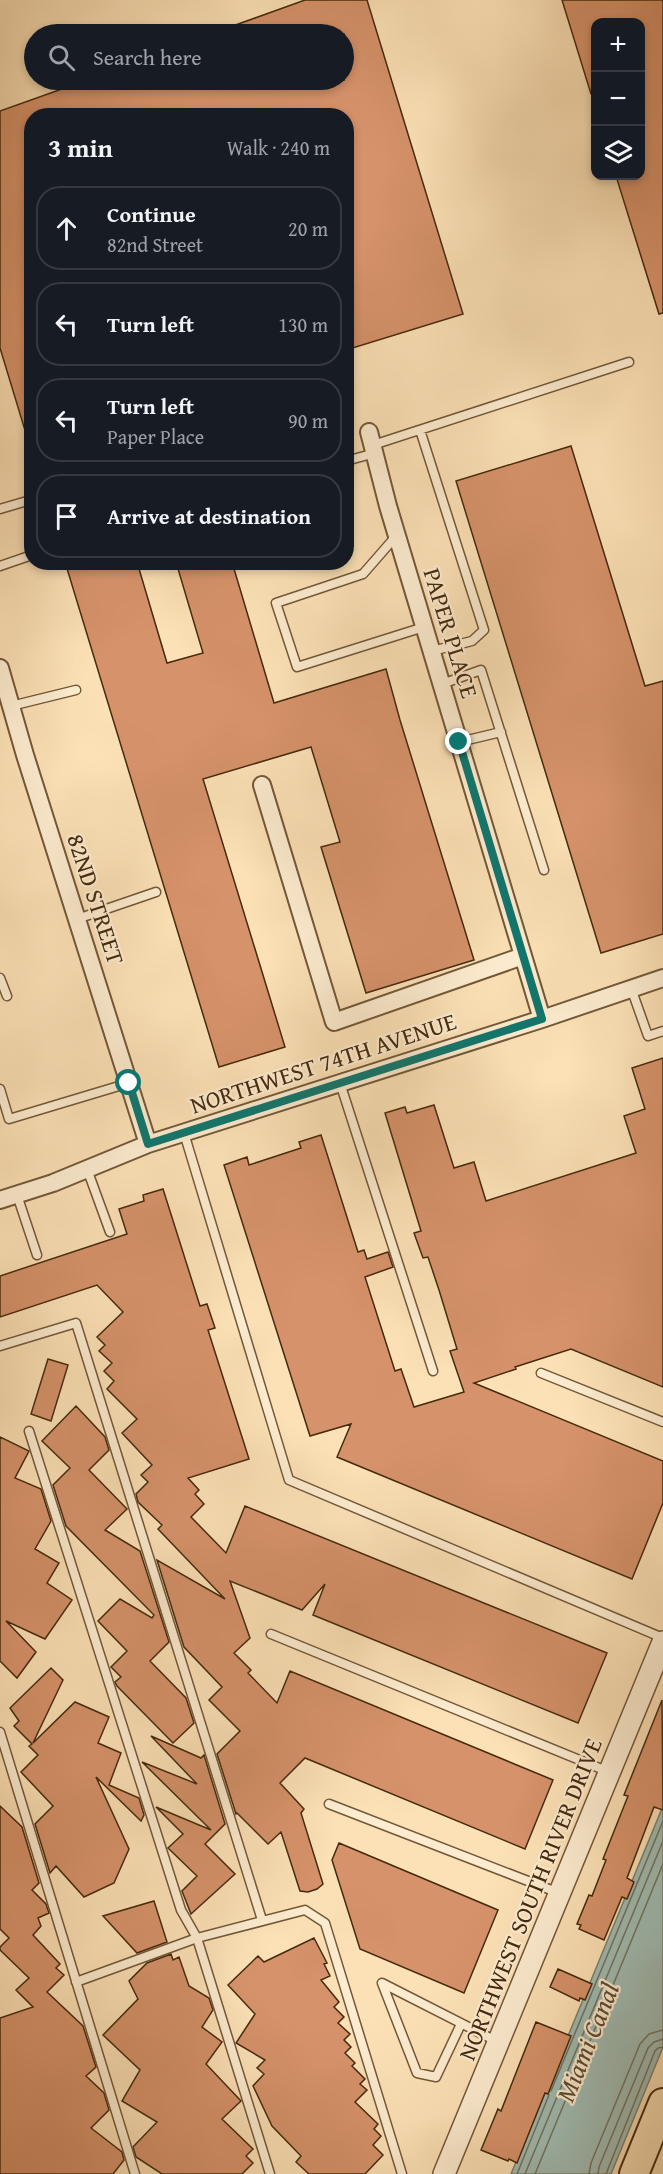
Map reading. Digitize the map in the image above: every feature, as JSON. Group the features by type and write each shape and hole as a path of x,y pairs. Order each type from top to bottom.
{"highway":[{"path":"634,2174 663,2103"}],"street":[{"name":"PAPER PLACE","path":"372,444 424,627 542,1019"},
{"name":"82ND STREET","path":"0,668 3,688 11,706 148,1144"},
{"path":"262,785 334,1022 523,956"},
{"name":"NORTHWEST 74TH AVENUE","path":"0,1200 148,1144 542,1019 663,978"},
{"name":"NORTHWEST SOUTH RIVER DRIVE","path":"444,2174 663,1640"}],"lane":[{"path":"354,456 372,444 629,362"},
{"path":"420,430 484,630 472,641 432,651"},
{"path":"0,509 24,502"},
{"path":"397,535 363,574 276,603 297,667 424,627"},
{"path":"0,566 24,558"},
{"path":"442,684 482,670 544,870"},
{"path":"11,706 76,690"},
{"path":"459,742 501,732"},
{"path":"77,919 156,892"},
{"path":"0,978 7,996"},
{"path":"631,988 648,1036 663,1031"},
{"path":"0,1089 9,1119 129,1083"},
{"path":"340,1083 433,1371"},
{"path":"184,1133 289,1480 663,1640"},
{"path":"87,1169 110,1232"},
{"path":"17,1194 37,1255"},
{"path":"0,1346 76,1323 262,1920"},
{"path":"542,1373 663,1422"},
{"path":"29,1431 181,1910 197,1938 270,2174"},
{"path":"271,1634 609,1773"},
{"path":"0,1732 4,1761 76,1982 135,2174"},
{"path":"329,1804 560,1893"},
{"path":"76,1982 197,1938 306,1910 325,1923 402,2174"},
{"path":"461,2024 436,2077 417,2073 382,1983 498,2043"}],"water":[{"name":"Miami Canal","path":"663,1806 663,2047 611,2174 511,2174"}],"building":[{"path":"305,0 367,0 463,314 354,348 354,108 24,108 24,427 0,348 0,111 59,90 354,90 354,24 238,24"},
{"path":"562,0 663,0 663,313 659,314 617,180 645,180 645,18 591,18 591,94"},
{"path":"571,446 645,686 663,681 663,934 601,953 456,481"},
{"path":"67,570 139,570 167,663 203,653 178,570 234,570 274,703 386,669 474,960 366,993 321,847 340,842 311,747 203,779 285,1047 219,1067"},
{"path":"663,1058 663,1387 571,1349 474,1383 663,1461 663,1503 632,1579 337,1457 351,1424 310,1436 224,1165 247,1157 249,1165 301,1148 299,1142 321,1135 358,1252 364,1250 367,1259 388,1252 393,1267 365,1277 395,1371 401,1369 414,1407 464,1392 450,1351 457,1349 428,1257 423,1258 414,1233 421,1231 385,1113 405,1107 407,1113 434,1105 454,1168 474,1162 486,1201 636,1153 624,1116 645,1109 632,1068"},
{"path":"163,1189 200,1306 207,1304 215,1328 208,1330 249,1459 188,1478 199,1490 195,1494 204,1504 191,1517 226,1553 245,1506 607,1653 578,1723 313,1615 325,1584 302,1610 230,1581 250,1638 234,1653 251,1670 248,1673 277,1703 290,1671 553,1780 525,1849 305,1758 280,1783 304,1809 301,1813 323,1884 308,1892 300,1891 281,1832 268,1844 236,1814 217,1754 240,1731 209,1700 222,1687 184,1647 157,1560 225,1599 158,1529 162,1525 138,1502 136,1494 148,1482 141,1475 152,1465 122,1433 137,1419 107,1389 114,1381 104,1371 112,1363 99,1351 105,1345 97,1337 123,1312 97,1285 0,1317 0,1276 127,1234 119,1209 144,1201 143,1195"},
{"path":"48,1359 68,1365 51,1421 31,1414"},
{"path":"76,1406 105,1437 109,1450 89,1470 127,1509 105,1530 140,1551 169,1642 150,1661 186,1698 194,1723 173,1743 117,1686 115,1682 121,1677 111,1667 127,1651 98,1621 120,1599 152,1618 154,1615 66,1526 53,1485 70,1468 42,1441"},
{"path":"0,1437 29,1451 15,1478 41,1489 51,1521 35,1549 59,1563 47,1583 72,1600 45,1639 6,1621 36,1652 17,1678 0,1661"},
{"path":"51,1668 63,1680 33,1743 75,1702 109,1717 98,1743 121,1753 109,1785 139,1798 144,1815 141,1821 96,1777 129,1849 114,1883 84,1897 56,1866 50,1873 35,1824 53,1806 21,1772 38,1755 29,1746 32,1744 14,1726 19,1721 10,1708"},
{"path":"662,1700 663,1810 654,1807 627,1878 634,1882 627,1899 622,1897 604,1940 579,1929 581,1925 577,1924 589,1895 592,1896 606,1860 603,1859 628,1796 624,1795"},
{"path":"151,1736 201,1758 204,1755 225,1824 205,1844 235,1874 191,1914 182,1891 197,1876 168,1848 183,1834 156,1807 211,1830 142,1762 197,1784"},
{"path":"0,1806 22,1827 39,1883 32,1890 46,1904 49,1913 38,1918 41,1926 33,1935 60,1964 56,1968 64,1975 47,1992 83,2026 96,2067 86,2076 104,2093 109,2110 91,2128 122,2152 124,2160 113,2174 0,2174 0,2018 33,2007 16,1990 29,1978 0,1950 9,1938 0,1929"},
{"path":"339,1843 498,1910 464,1993 360,1949 332,1860"},
{"path":"154,1901 167,1942 137,1953 103,1916"},
{"path":"314,1938 327,1963 324,1964 330,1976 321,1980 339,2002 334,2007 344,2017 338,2023 350,2034 344,2040 351,2047 345,2053 355,2063 352,2066 365,2079 360,2084 367,2090 355,2102 378,2124 374,2129 381,2136 373,2145 383,2155 365,2174 309,2174 296,2162 301,2156 272,2126 253,2086 264,2074 257,2068 265,2060 236,2043 255,2014 228,1985 258,1956 264,1962"},
{"path":"171,1954 173,1960 179,1957 189,1986 209,1998 213,2010 202,2027 222,2042 206,2064 241,2101 222,2119 253,2149 246,2156 253,2163 242,2174 162,2174 136,2157 133,2147 157,2122 122,2101 140,2070 103,2035 138,1999 129,1981 147,1963"},
{"path":"558,1969 592,1984 585,2000 580,1998 579,2001 550,1987"},
{"path":"536,2022 571,2036 517,2163 481,2150 498,2109 501,2111"}],"route":[{"path":"129,1083 148,1144 542,1019 459,742"}]}
